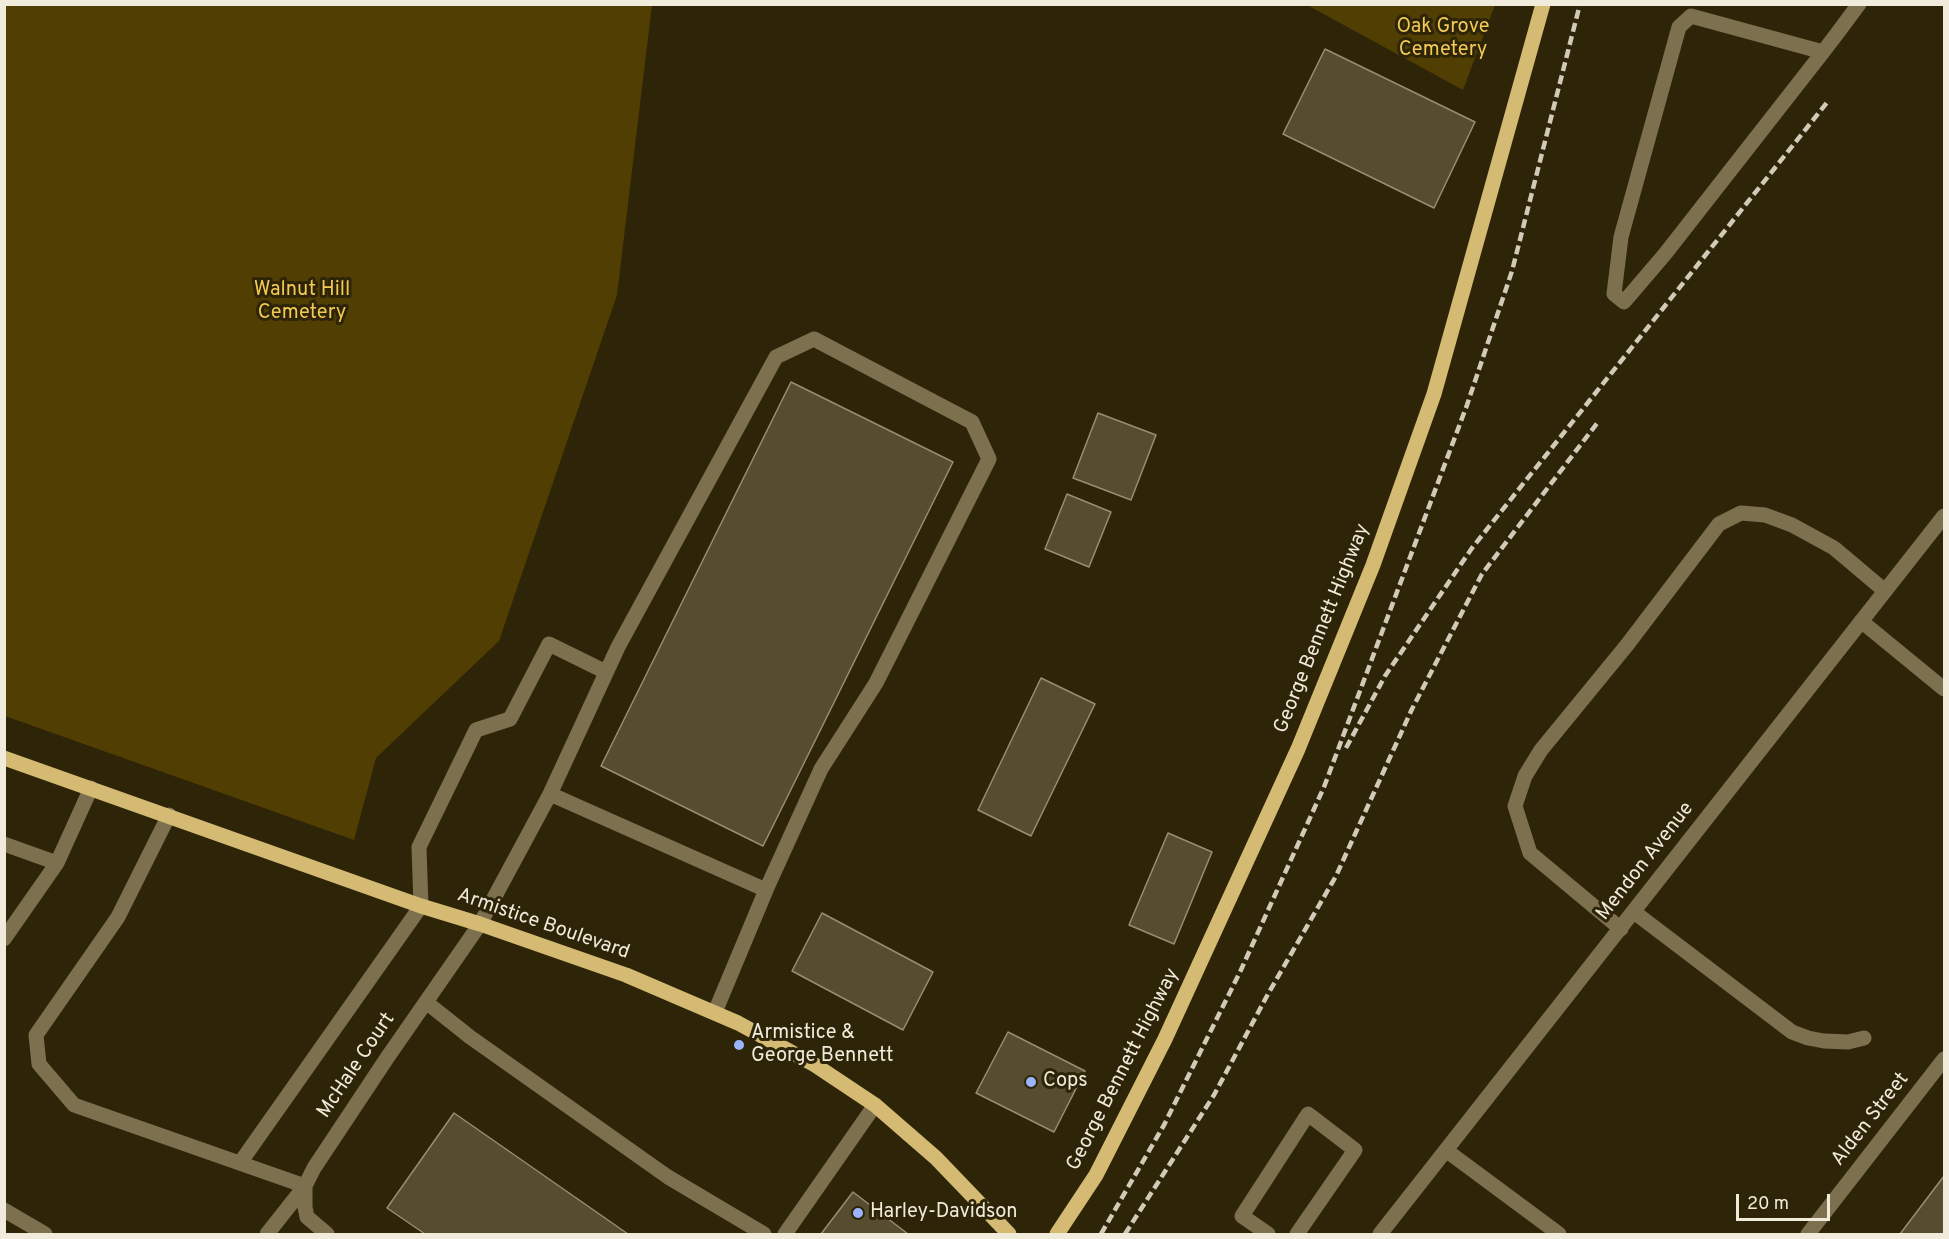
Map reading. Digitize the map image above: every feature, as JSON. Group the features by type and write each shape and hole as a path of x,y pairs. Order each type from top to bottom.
{"main road":[{"name":"George Bennett Highway","path":"1057,1234 1096,1175 1165,1039 1298,749 1373,566 1434,394 1543,4"},
{"name":"Armistice Boulevard","path":"4,758 421,906 626,975 715,1012 815,1065 874,1105 936,1158 1009,1234"}],"street":[{"path":"1823,52 1690,16 1679,27 1621,237 1614,294 1624,302 1665,254 1823,52 1859,4"},
{"name":"McHale Court","path":"267,1234 305,1186 320,1159 480,924 550,795 606,672 776,357 814,339 972,422 989,459 876,683 821,769 766,890"},
{"path":"1621,929 1530,853 1515,806 1525,776 1541,750 1627,645 1719,524 1741,513 1765,514 1813,537 1833,548 1885,591"},
{"name":"Mendon Avenue","path":"1380,1234 1944,516"},
{"path":"1861,621 1944,689"},
{"path":"240,1163 421,906 419,847 476,730 510,719 549,644 606,672"},
{"path":"4,939 57,863 91,788"},
{"path":"550,795 766,890 715,1012"},
{"path":"169,815 117,918 36,1035 39,1064 74,1105 305,1186 305,1207 308,1217 327,1234"},
{"path":"4,844 57,863"},
{"path":"1634,912 1792,1032 1824,1041 1848,1042 1864,1038"},
{"path":"426,1002 470,1037 668,1177 764,1234"},
{"name":"Alden Street","path":"1808,1234 1944,1059"},
{"path":"785,1234 874,1105"},
{"path":"1264,1233 1242,1216 1308,1114 1355,1150 1297,1234"},
{"path":"1447,1151 1559,1234"},
{"path":"4,1210 45,1234"}],"green space":[{"name":"Walnut Hill Cemetery","path":"5,4 652,5 617,295 499,641 376,758 354,840 5,716"},
{"name":"Oak Grove Cemetery","path":"1307,5 1495,5 1463,90"}],"building":[{"path":"1325,49 1475,122 1434,208 1283,134"},
{"path":"791,382 953,462 763,846 601,766"},
{"path":"1098,413 1156,435 1131,500 1073,478"},
{"path":"1067,494 1111,512 1089,567 1045,549"},
{"path":"1041,678 1095,704 1031,836 978,810"},
{"path":"1168,833 1212,852 1174,944 1129,925"},
{"path":"822,913 933,972 903,1030 792,971"},
{"name":"Cops","path":"1008,1032 1085,1071 1054,1132 976,1093"},
{"path":"454,1113 628,1234 425,1234 387,1208"},
{"path":"1944,1176 1944,1234 1900,1234"},
{"name":"Harley-Davidson","path":"853,1192 908,1234 821,1234"}],"railway":[{"path":"1101,1234 1164,1125 1240,972 1324,787 1467,405 1512,271 1580,4"},
{"path":"1346,748 1385,676 1472,548 1829,100"},
{"path":"1125,1234 1214,1095 1268,994 1336,876 1412,709 1482,574 1598,422"}],"place":[{"name":"Armistice & George Bennett","path":"739,1045"},
{"name":"Cops","path":"1031,1082"},
{"name":"Harley-Davidson","path":"858,1213"}]}
